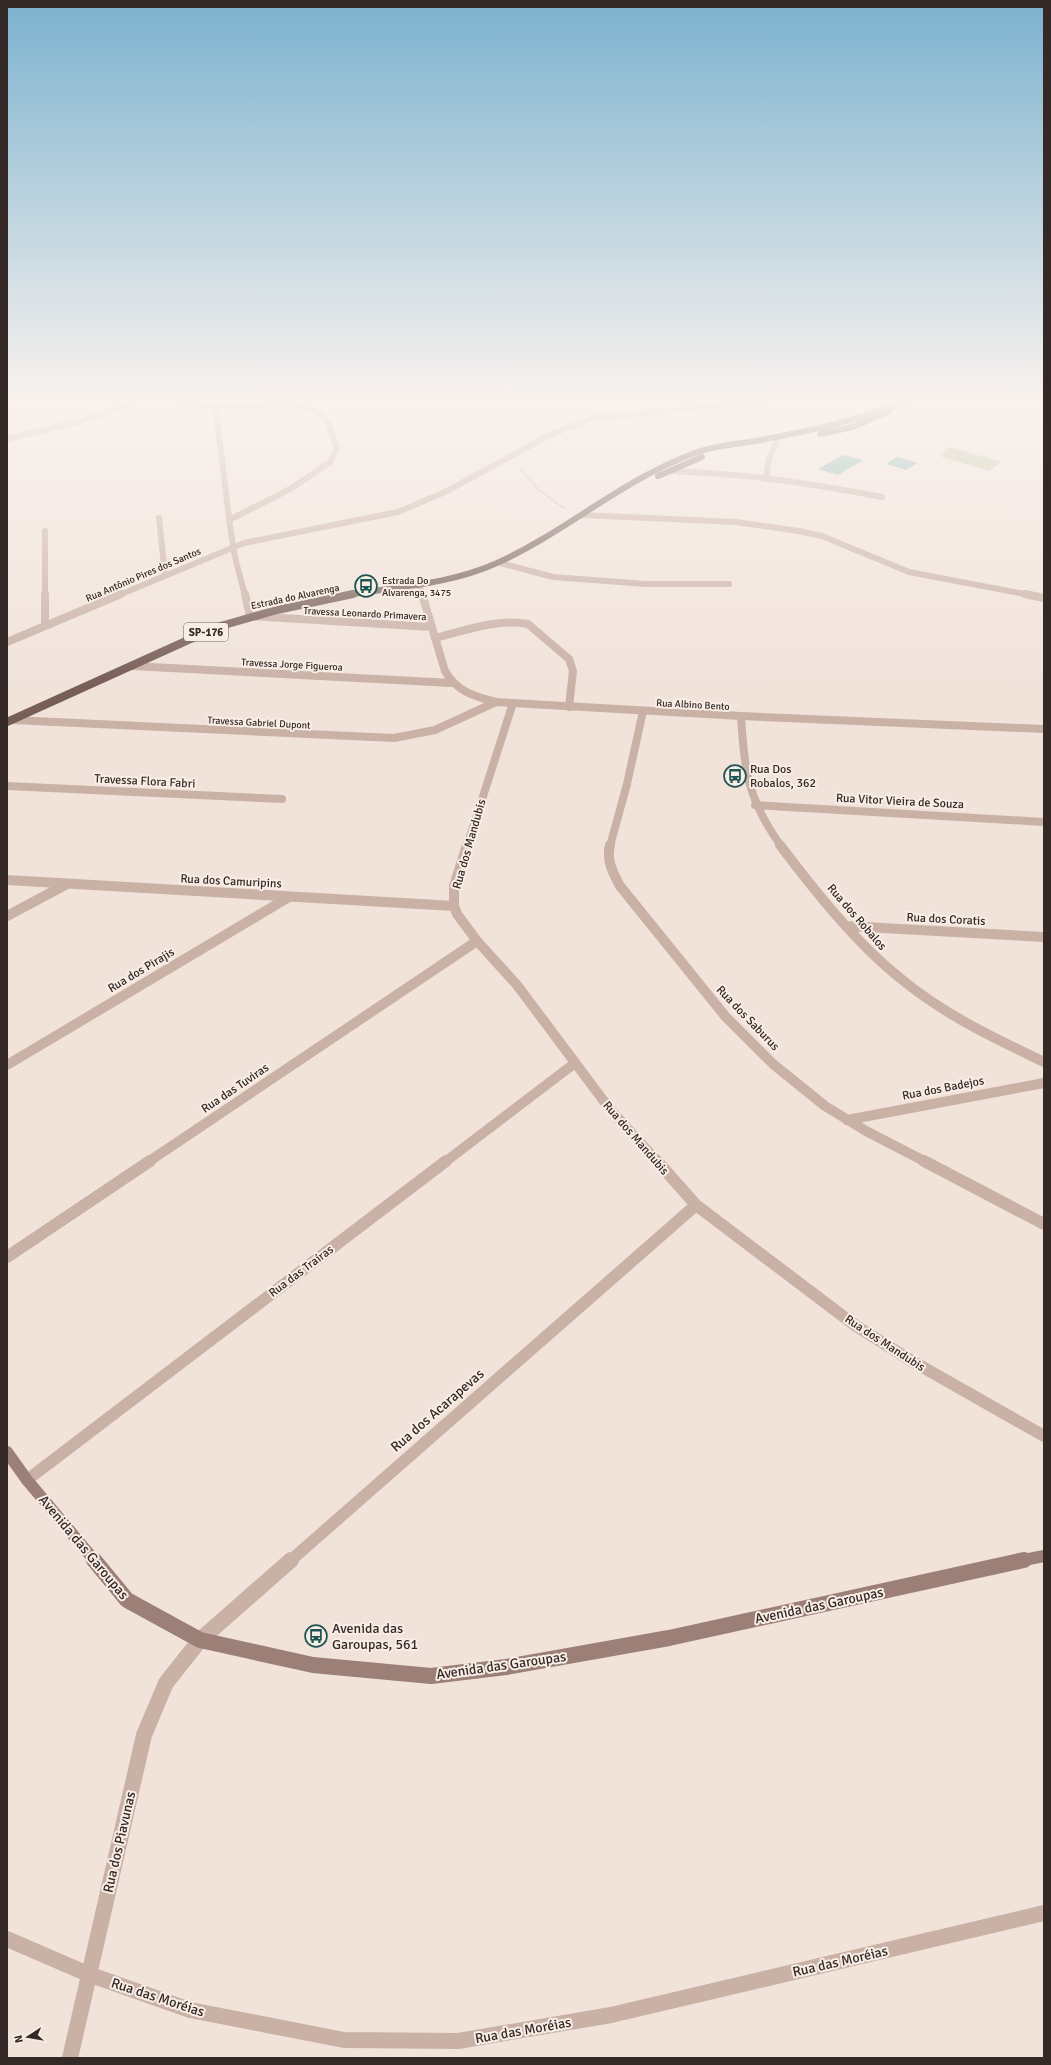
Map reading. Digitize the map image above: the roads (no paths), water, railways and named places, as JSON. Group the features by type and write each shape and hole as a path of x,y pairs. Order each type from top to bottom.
{"main road":[{"name":"Estrada do Alvarenga","path":"10,721 217,627 250,616 327,598 418,584 480,570 500,563 617,492"},
{"name":"Estrada do Alvarenga","path":"611,496 619,492"}],"street":[{"path":"226,492 233,547 250,616"},
{"path":"229,520 283,492"},
{"name":"Rua Antônio Pires dos Santos","path":"7,642 233,547 260,539 398,512 444,492"},
{"path":"852,492 882,497"},
{"path":"582,515 736,522 799,531 822,536 883,563 909,572 1044,598"},
{"path":"158,518 165,575"},
{"path":"45,531 45,626"},
{"path":"500,563 553,577 646,584 729,584"},
{"path":"418,584 451,683"},
{"name":"Travessa Leonardo Primavera","path":"250,616 432,627"},
{"path":"435,638 502,624 521,622 528,624 569,659 573,671 569,707"},
{"name":"Travessa Jorge Figueroa","path":"132,666 451,683"},
{"name":"Rua Albino Bento","path":"451,683 466,693 496,702 741,716 1044,729"},
{"name":"Travessa Gabriel Dupont","path":"10,721 394,738 411,737 433,732 496,702"},
{"name":"Rua dos Mandubis","path":"513,703 454,886 454,906 457,914 477,941 517,985 609,1108 696,1205 806,1290 856,1326 912,1361 1044,1436"},
{"name":"Rua dos Saburus","path":"643,711 627,784 608,853 612,870 620,886 638,910 725,1016 774,1064 820,1102 847,1120 942,1172 1044,1224"},
{"name":"Rua dos Robalos","path":"741,716 747,778 755,805 794,862 847,926 882,964 927,998 966,1023 1044,1062"},
{"name":"Travessa Flora Fabri","path":"7,786 282,799"},
{"name":"Rua Vitor Vieira de Souza","path":"755,805 1044,822"},
{"name":"Rua dos Camuripins","path":"7,880 454,906"},
{"path":"7,916 67,884"},
{"name":"Rua dos Pirajis","path":"7,1065 289,897"},
{"name":"Rua dos Coratis","path":"847,926 1044,937"},
{"name":"Rua das Tuviras","path":"7,1256 477,941"},
{"name":"Rua das Traíras","path":"27,1480 575,1062"},
{"name":"Rua dos Badejos","path":"847,1120 1044,1083"},
{"name":"Rua dos Acarapevas","path":"200,1640 696,1205"},
{"name":"Avenida das Garoupas","path":"7,1452 27,1480 127,1600 200,1640 313,1665 431,1676 506,1667 669,1638 1044,1556"},
{"name":"Rua dos Piavunas","path":"70,2058 88,1974 144,1735 166,1683 200,1640"},
{"name":"Rua das Moréias","path":"7,1939 88,1974 190,2010 344,2040 458,2042 611,2015 1044,1913"}],"place":[{"name":"Estrada Do Alvarenga, 3475","path":"366,586"},
{"name":"Rua Dos Robalos, 362","path":"735,776"},
{"name":"Avenida das Garoupas, 561","path":"316,1636"}]}
